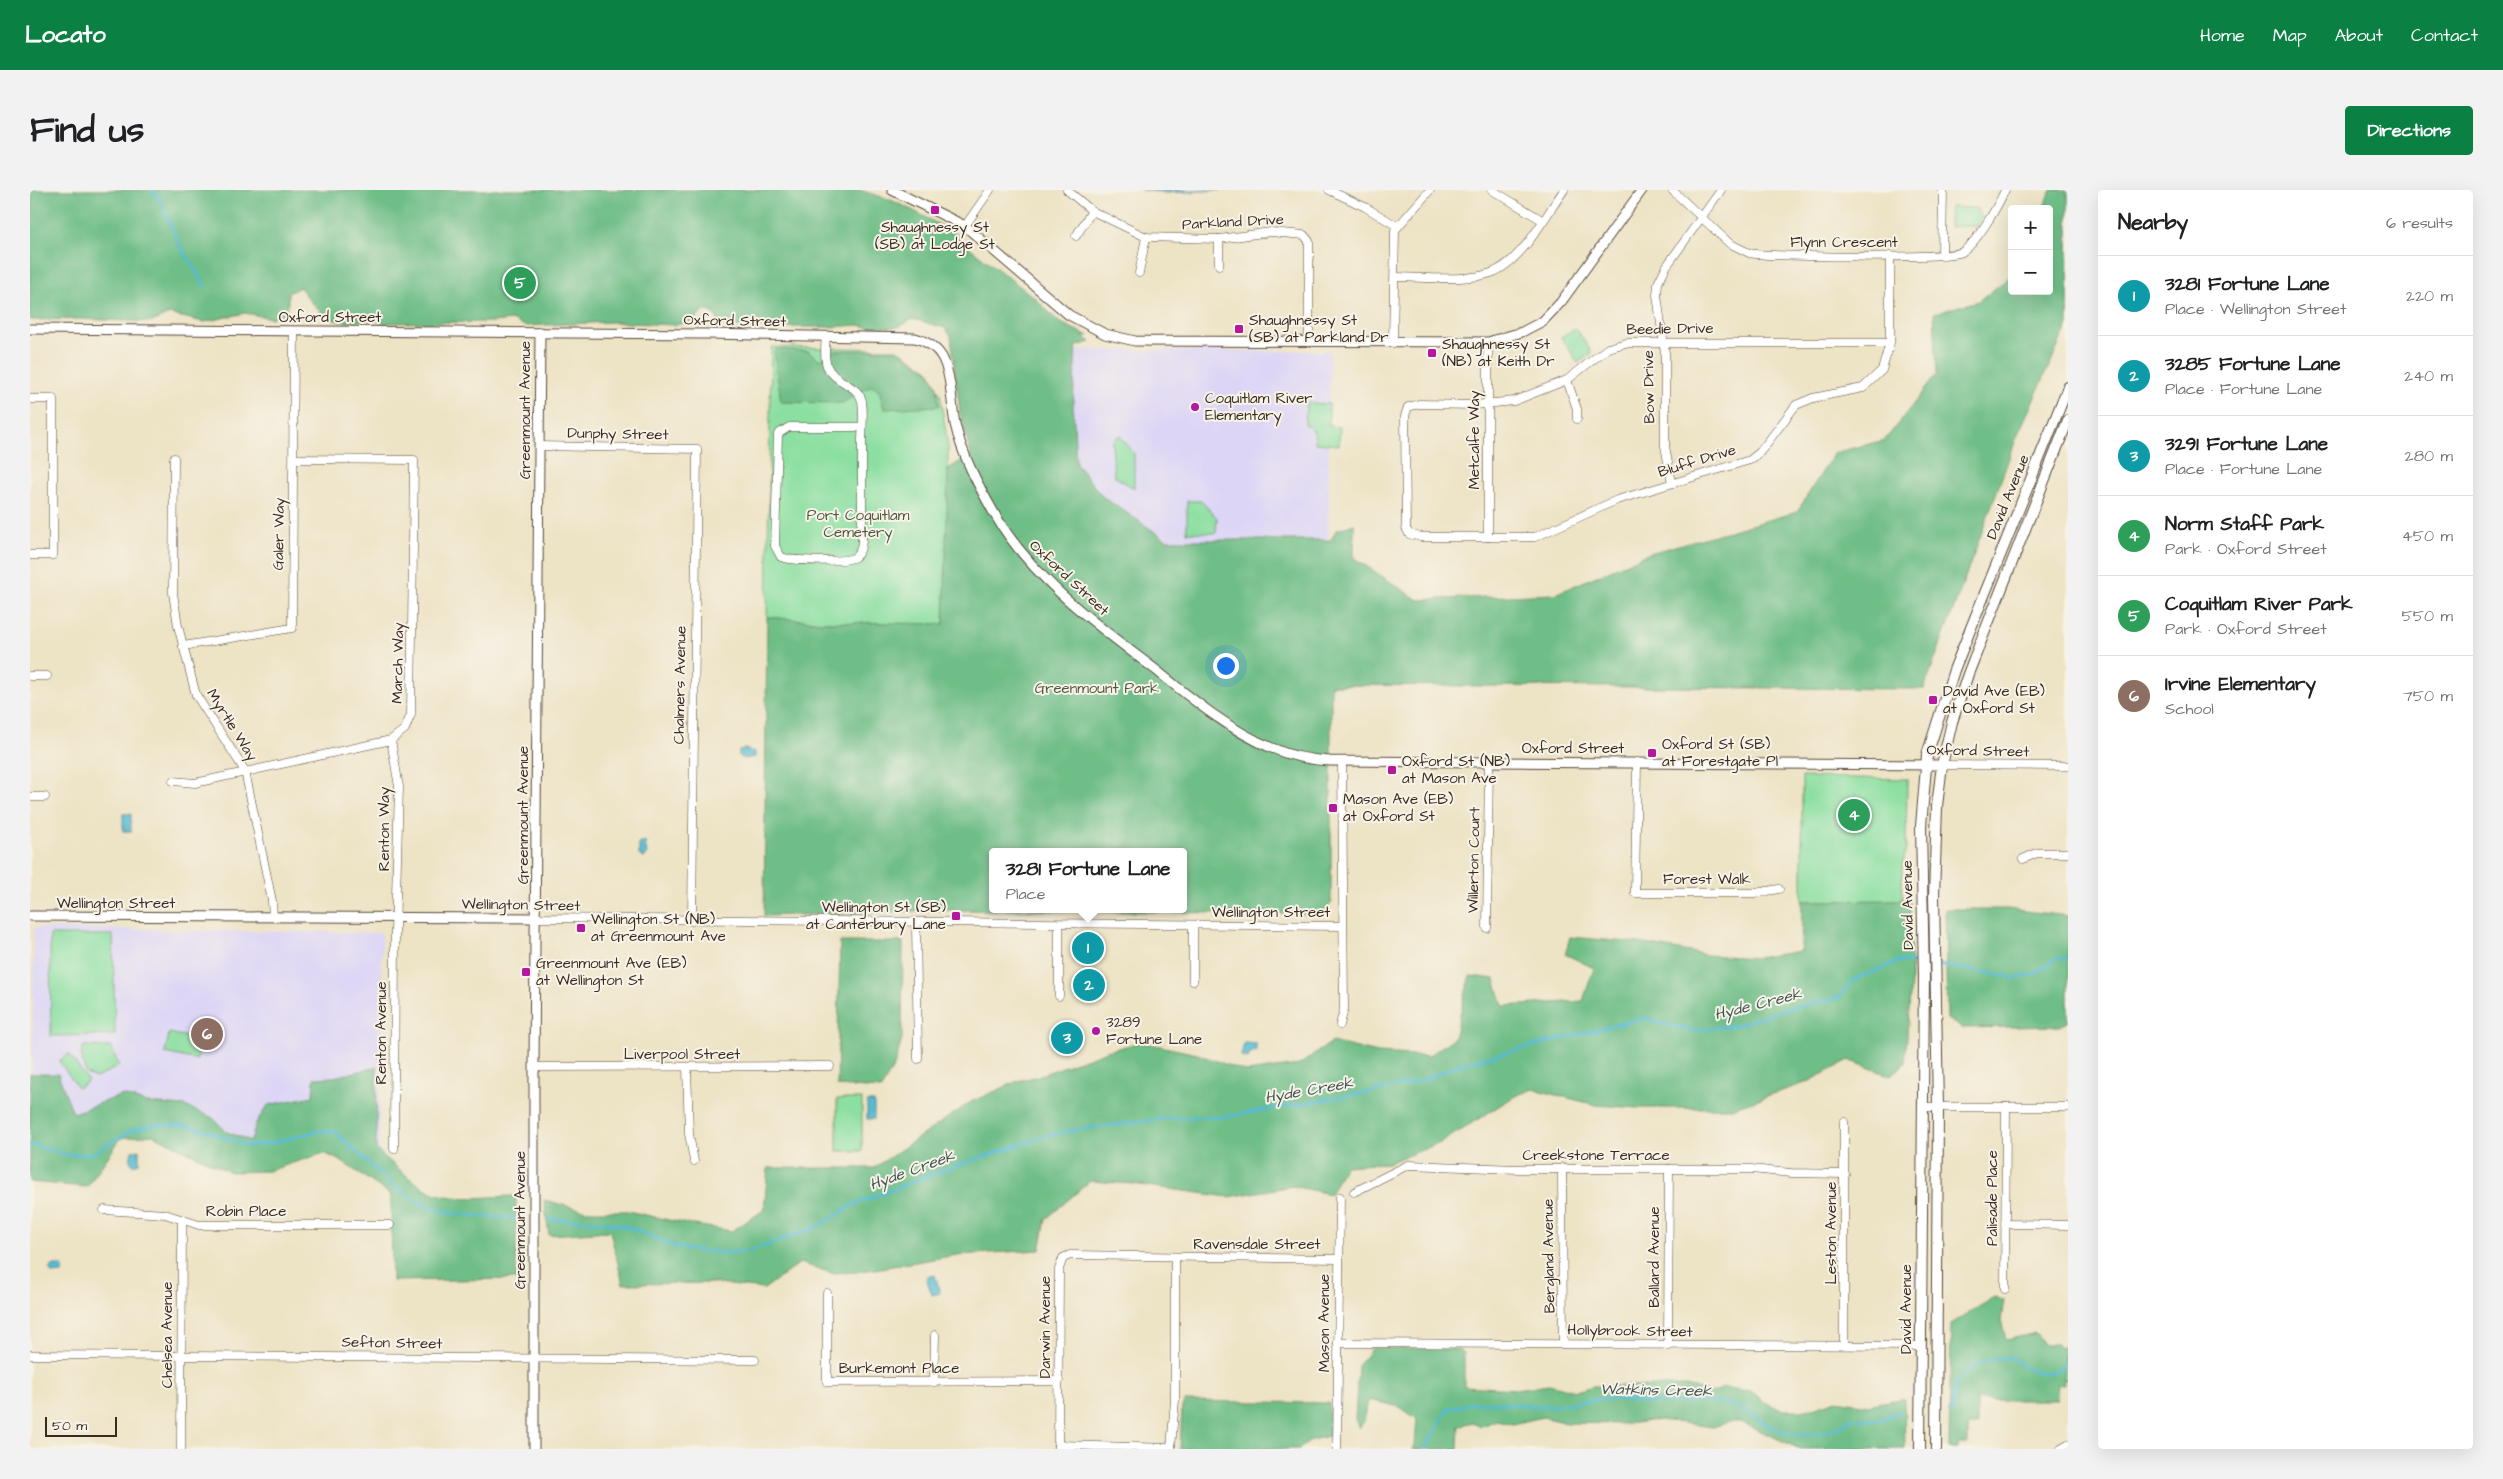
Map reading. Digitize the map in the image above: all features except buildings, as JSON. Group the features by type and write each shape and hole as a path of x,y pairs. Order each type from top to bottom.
{"main road":[{"name":"David Avenue","path":"1920,1449 1923,1011 1921,813 1926,765 1937,720 1954,670 2068,386"},
{"name":"David Avenue","path":"1936,1449 1938,1107 1934,896 1937,806 1942,765 1952,722 1968,674 2068,420"}],"street":[{"path":"892,190 965,226 1069,316 1105,334 1135,341 1393,343 1488,342 1522,332 1549,314 1561,302 1642,190"},
{"path":"965,226 990,190"},
{"name":"Parkland Drive","path":"1067,190 1092,211 1146,236 1218,239 1271,232 1298,233 1307,237 1309,241 1309,342"},
{"path":"1329,190 1366,207 1397,226"},
{"path":"1393,343 1394,236 1397,226 1430,190"},
{"path":"1492,190 1542,220"},
{"path":"1395,277 1468,277 1491,274 1505,266 1518,254 1564,190"},
{"name":"Flynn Crescent","path":"1672,190 1729,243 1744,252 1755,255 1890,256 1942,256 1958,254 1968,248 2005,190"},
{"name":"Bow Drive","path":"1672,483 1664,446 1665,353 1657,295 1658,282 1666,267 1721,190"},
{"path":"1942,256 1943,190"},
{"path":"1076,236 1092,211"},
{"path":"1139,273 1146,236"},
{"path":"1218,239 1219,265"},
{"name":"Bluff Drive","path":"1410,534 1421,537 1535,537 1609,503 1750,460 1760,452 1791,409 1801,402 1848,393 1868,385 1882,370 1890,343 1890,256"},
{"name":"Oxford Street","path":"30,329 540,332 908,337 921,340 933,346 945,364 955,424 970,465 1004,530 1034,569 1135,654 1238,730 1272,748 1294,756 1317,760 1342,761 2068,766"},
{"name":"Galer Way","path":"183,646 292,628 294,331"},
{"name":"Greenmount Avenue","path":"534,1449 534,1067 540,332"},
{"path":"826,336 827,366 835,377 860,396 862,427 862,540 858,554 849,560 792,560 781,557 776,546 778,434 789,427 862,427"},
{"name":"Metcalfe Way","path":"1488,342 1488,537"},
{"name":"Beedie Drive","path":"1410,534 1406,528 1405,512 1405,416 1408,406 1419,404 1488,404 1514,401 1567,380 1613,346 1632,342 1890,343"},
{"path":"1567,380 1577,409 1577,419"},
{"path":"30,399 53,399 54,555 30,555"},
{"name":"Dunphy Street","path":"539,446 696,449"},
{"name":"Chalmers Avenue","path":"692,921 696,449"},
{"name":"Myrtle Way","path":"174,458 173,599 183,646 196,695 245,771 272,901 273,917"},
{"name":"March Way","path":"294,459 414,460 411,714 405,729 391,740"},
{"path":"30,676 47,676"},
{"path":"173,781 195,782 391,740"},
{"name":"Renton Way","path":"391,740 399,786 396,918"},
{"path":"1340,1025 1344,1009 1342,761"},
{"name":"Willerton Court","path":"1487,928 1489,761"},
{"name":"Forest Walk","path":"1637,762 1635,893 1755,893 1779,889"},
{"path":"30,797 45,797"},
{"path":"2024,859 2038,854 2068,853"},
{"name":"Wellington Street","path":"30,916 536,918 1342,926"},
{"name":"Renton Avenue","path":"394,1149 396,918"},
{"path":"916,923 918,1059"},
{"path":"1058,996 1059,924"},
{"path":"1193,926 1193,981"},
{"name":"Liverpool Street","path":"534,1067 830,1066"},
{"path":"687,1067 689,1134 694,1161"},
{"name":"Palisade Place","path":"2005,1289 2006,1106"},
{"path":"1922,1107 2068,1107"},
{"name":"Leston Avenue","path":"1844,1122 1844,1345"},
{"name":"Creekstone Terrace","path":"1354,1192 1408,1165 1751,1169 1791,1173 1845,1174"},
{"name":"Bergland Avenue","path":"1562,1168 1563,1344"},
{"name":"Ballard Avenue","path":"1668,1169 1668,1346"},
{"name":"Mason Avenue","path":"1337,1449 1340,1197"},
{"name":"Robin Place","path":"104,1210 165,1214 182,1220 208,1225 390,1225"},
{"name":"Chelsea Avenue","path":"181,1449 182,1220"},
{"path":"2005,1224 2068,1225"},
{"name":"Darwin Avenue","path":"1058,1447 1059,1269 1063,1258 1070,1255 1175,1258"},
{"path":"1058,1447 1172,1448 1175,1400 1175,1258"},
{"name":"Ravensdale Street","path":"1175,1258 1338,1259"},
{"name":"Burkemont Place","path":"827,1293 827,1382 1059,1381"},
{"path":"934,1382 935,1335"},
{"name":"Hollybrook Street","path":"1338,1343 1921,1346"},
{"name":"Sefton Street","path":"30,1355 181,1354 754,1360"},
{"path":"2061,1449 2068,1445"}],"shaded area":[{"name":"Coquitlam River Elementary","path":"1061,350 1330,351 1328,568 1221,571 1068,485"},
{"path":"34,928 382,933 379,1152 153,1135 121,1138 87,1187 31,1183"}],"green space":[{"name":"Greenmount Park","path":"30,190 859,190 889,199 956,234 965,244 1035,298 1059,322 1088,336 1082,336 1091,342 1076,346 1073,405 1076,464 1103,497 1167,540 1331,540 1336,530 1354,524 1354,558 1418,600 1555,594 1650,553 1797,512 1834,453 1885,440 1937,374 1934,313 1979,301 2008,278 2008,295 2053,295 2053,205 2045,205 2051,190 2068,190 2068,325 2018,434 1924,689 1331,685 1331,904 1320,914 1187,913 1187,848 989,848 989,910 764,916 767,617 822,622 944,624 948,469 971,455 960,413 951,336 945,328 913,319 898,327 873,328 858,325 831,327 727,327 719,324 717,317 708,310 703,311 693,321 675,325 611,322 525,326 512,320 493,322 381,323 366,320 342,322 323,313 300,287 288,293 288,305 284,314 271,318 245,313 204,322 169,314 152,322 81,319 30,320"},
{"path":"1950,207 1976,208 1982,217 1976,226 1949,227"},
{"path":"1576,328 1592,353 1578,363 1561,337"},
{"name":"Port Coquitlam Cemetery","path":"771,347 897,349 929,370 940,394 948,447 948,518 944,624 822,622 767,617"},
{"path":"776,349 808,351 820,360 834,351 896,350 929,371 937,387 939,406 884,409 879,390 871,386 842,403 781,402 774,351"},
{"path":"1306,403 1329,404 1329,426 1340,427 1339,445 1315,443 1314,432 1305,425"},
{"path":"1119,435 1134,453 1134,488 1114,476 1112,442"},
{"path":"1187,501 1201,501 1217,518 1216,533 1187,532"},
{"path":"1802,777 1907,779 1906,850 1902,867 1902,900 1802,901"},
{"path":"1910,900 1911,982 1905,1063 1891,1076 1849,1060 1808,1082 1732,1108 1639,1108 1596,1105 1533,1089 1515,1096 1440,1143 1388,1163 1345,1166 1330,1194 1293,1186 1229,1197 1132,1184 1090,1181 1046,1219 1040,1250 957,1255 857,1272 832,1273 800,1263 764,1289 713,1283 623,1284 610,1231 549,1235 544,1200 587,1211 628,1211 682,1223 732,1231 764,1210 768,1168 874,1168 971,1102 1018,1081 1038,1076 1107,1051 1141,1042 1197,1054 1247,1072 1299,1065 1332,1042 1378,1053 1429,1056 1454,1038 1470,976 1495,979 1503,1006 1583,1001 1594,968 1565,954 1570,937 1640,943 1706,955 1757,958 1801,951 1802,901"},
{"path":"1945,909 2008,909 2068,916 2068,1022 2060,1026 1962,1028 1947,1019"},
{"path":"50,935 113,935 115,1035 51,1036"},
{"path":"840,942 903,942 902,1039 895,1064 881,1089 837,1086"},
{"path":"169,1033 201,1040 197,1060 165,1053"},
{"path":"84,1046 111,1047 119,1066 96,1078 86,1074 81,1054"},
{"path":"69,1054 88,1081 78,1088 59,1061"},
{"path":"377,1067 376,1149 410,1178 432,1192 462,1198 516,1196 516,1279 392,1281 391,1195 341,1161 324,1153 268,1171 230,1172 153,1135 121,1138 87,1187 30,1182 30,1074 58,1074 73,1113 123,1095 147,1103 185,1106 213,1118 227,1132 251,1141 256,1123 268,1105 313,1096 314,1078 334,1077"},
{"path":"837,1099 862,1099 862,1151 837,1151"},
{"path":"1995,1297 2004,1301 2001,1320 2006,1340 2036,1333 2044,1344 2057,1344 2059,1348 2066,1346 2063,1384 2057,1384 2057,1400 1977,1400 1977,1425 1968,1425 1968,1444 1958,1444 1958,1449 1949,1449 1951,1324"},
{"path":"2066,1346 2068,1379 2063,1379"},
{"path":"1372,1348 1459,1349 1464,1353 1464,1386 1516,1389 1549,1384 1576,1391 1593,1386 1687,1386 1711,1393 1724,1388 1751,1391 1764,1402 1782,1410 1807,1410 1837,1400 1868,1405 1904,1398 1905,1449 1800,1449 1741,1422 1729,1422 1713,1427 1660,1420 1626,1424 1567,1423 1543,1417 1512,1424 1497,1420 1481,1426 1473,1422 1459,1426 1458,1449 1413,1449 1417,1419 1400,1407 1369,1400 1364,1421 1359,1428 1355,1419 1358,1366"},
{"path":"1185,1401 1329,1403 1329,1436 1311,1440 1300,1449 1180,1449 1182,1407"}],"water":[{"path":"1142,190 1221,190 1166,193"},
{"path":"744,749 755,752 755,757 744,759 739,756 739,751"},
{"path":"123,814 131,814 131,831 123,831"},
{"path":"639,842 645,842 647,854 644,858 639,855"},
{"path":"1244,1043 1256,1043 1256,1051 1250,1053 1248,1058 1241,1056"},
{"path":"867,1102 874,1102 874,1119 867,1119"},
{"path":"139,1150 139,1163 133,1165 130,1161 132,1151"},
{"path":"52,1266 62,1266 64,1271 52,1274 49,1269"},
{"path":"935,1275 940,1293 932,1295 926,1277"}],"waterway":[{"path":"152,190 160,200 179,244 205,286"},
{"name":"Hyde Creek","path":"548,1219 605,1222 631,1228 676,1247 701,1251 728,1253 753,1250 817,1227 853,1205 933,1174 1045,1136 1069,1131 1169,1118 1224,1117 1377,1091 1420,1081 1461,1064 1643,1018 1691,1031 1737,1025 1786,1009 1838,998 1853,980 1899,961 1952,967 2017,978 2035,974 2056,959 2068,959"},
{"name":"Hyde Creek","path":"30,1144 68,1155 92,1154 130,1131 153,1125 182,1125 205,1130 247,1146 272,1143 318,1131 333,1131 396,1187 410,1197 425,1204 440,1210 473,1216 523,1218"},
{"name":"Watkins Creek","path":"1949,1413 1953,1413 1953,1396 1957,1382 1962,1375 1976,1365 1993,1359 2010,1358 2029,1369 2047,1373 2057,1370 2068,1362"},
{"name":"Watkins Creek","path":"1425,1449 1447,1410 1485,1403 1547,1406 1607,1399 1623,1399 1649,1403 1716,1402 1725,1403 1743,1410 1775,1429 1800,1435 1816,1434 1831,1430 1850,1419 1880,1420 1900,1412"}],"place":[{"name":"Shaughnessy St (SB) at Lodge St","path":"935,210"},
{"name":"Coquitlam River Park","path":"520,283"},
{"name":"Shaughnessy St (SB) at Parkland Dr","path":"1239,329"},
{"name":"Shaughnessy St (NB) at Keith Dr","path":"1432,353"},
{"name":"Coquitlam River Elementary","path":"1195,407"},
{"name":"David Ave (EB) at Oxford St","path":"1933,700"},
{"name":"Oxford St (SB) at Forestgate Pl","path":"1652,753"},
{"name":"Oxford St (NB) at Mason Ave","path":"1392,770"},
{"name":"Mason Ave (EB) at Oxford St","path":"1333,808"},
{"name":"Norm Staff Park","path":"1854,815"},
{"name":"Wellington St (SB) at Canterbury Lane","path":"956,916"},
{"name":"Wellington St (NB) at Greenmount Ave","path":"581,928"},
{"name":"3281 Fortune Lane","path":"1088,948"},
{"name":"Greenmount Ave (EB) at Wellington St","path":"526,972"},
{"name":"3285 Fortune Lane","path":"1089,985"},
{"name":"3289 Fortune Lane","path":"1096,1031"},
{"name":"Irvine Elementary","path":"207,1034"},
{"name":"3291 Fortune Lane","path":"1067,1038"}]}
